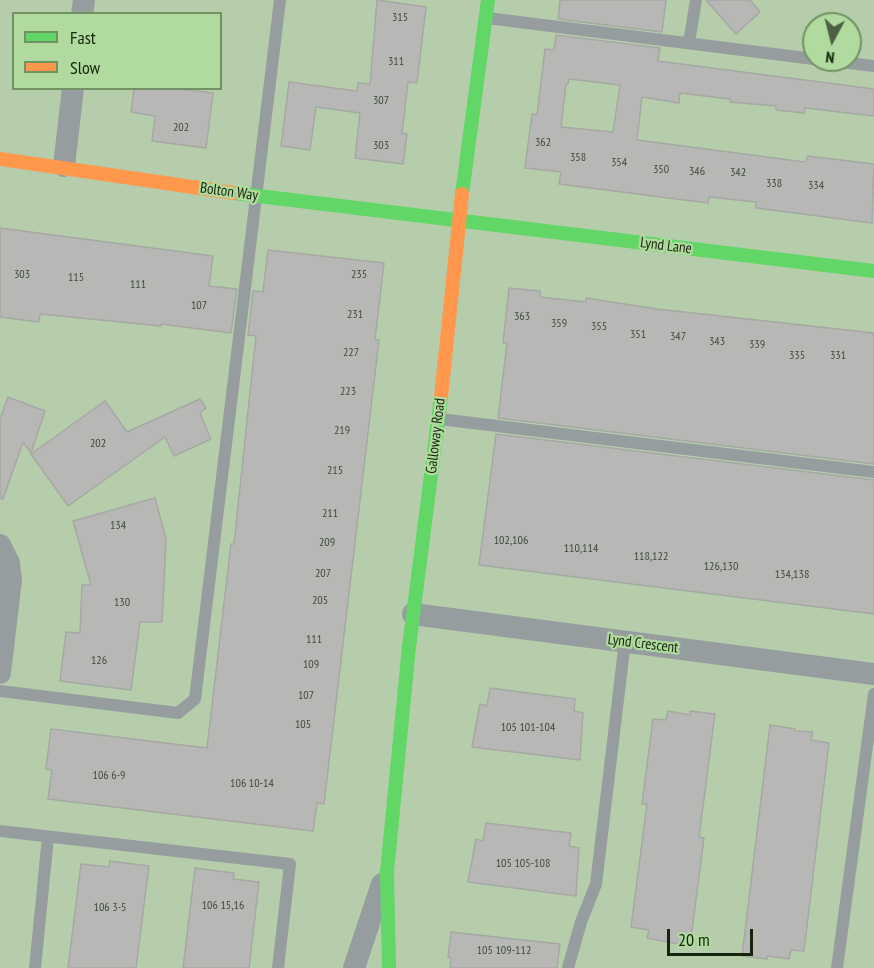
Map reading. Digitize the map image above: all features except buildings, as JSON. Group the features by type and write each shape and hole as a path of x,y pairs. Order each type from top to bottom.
{"street":[{"name":"Galloway Road","path":"389,968 387,872 412,614 439,419 458,220 488,0"},
{"path":"64,166 73,90"},
{"name":"Bolton Way","path":"0,159 64,166 255,196 458,220"},
{"name":"Lynd Lane","path":"458,220 874,271"},
{"path":"0,545 9,563 11,580 0,673"},
{"name":"Lynd Crescent","path":"412,614 874,674"},
{"name":"Galloway Road","path":"354,968 387,872"}],"lane":[{"path":"0,691 178,713 195,699 280,0"},
{"path":"689,43 696,0"},
{"path":"486,18 802,57"},
{"path":"439,419 874,472"},
{"path":"568,968 581,922 596,884 625,641"},
{"path":"837,968 874,694"},
{"path":"0,831 290,864 278,968"},
{"path":"35,968 48,837"}],"traffic: fast":[{"path":"462,194 488,0"},
{"path":"234,193 874,271"},
{"path":"389,968 387,872 409,647 441,397"}],"traffic: slow":[{"path":"0,159 234,193"},
{"path":"441,397 462,194"}]}
